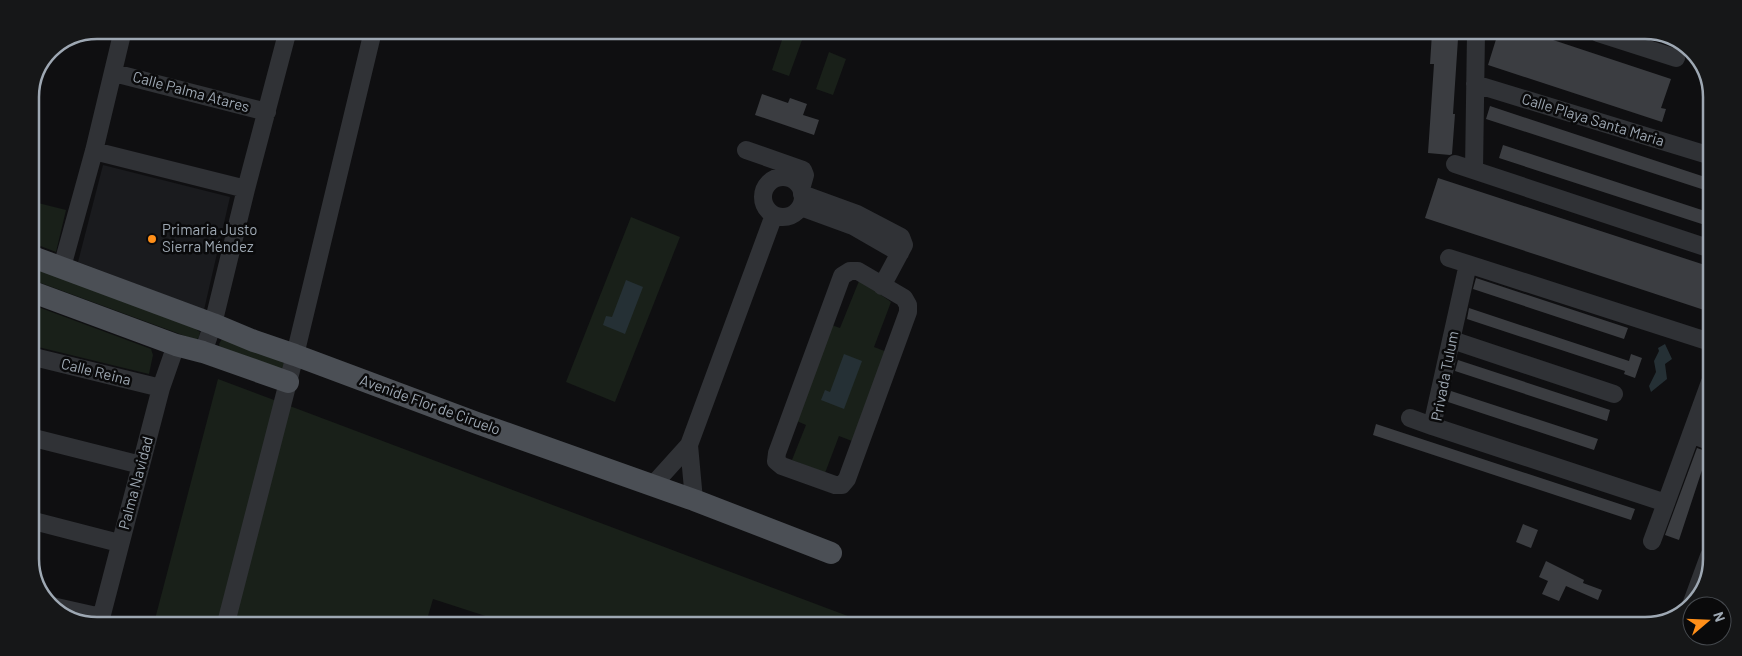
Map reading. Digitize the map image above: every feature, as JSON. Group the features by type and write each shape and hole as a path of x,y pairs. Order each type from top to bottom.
{"main road":[{"name":"Avenide Flor de Ciruelo","path":"39,259 214,324 254,341 694,500 831,553"},
{"path":"39,294 176,345 203,352 288,382"}],"street":[{"name":"Calle Palma Atares","path":"62,267 94,151 121,39"},
{"name":"Calle Palma Atares","path":"203,352 214,324 246,189 267,112 281,39"},
{"path":"228,617 295,355 371,39"},
{"path":"1474,170 1476,39"},
{"path":"1614,39 1676,58"},
{"name":"Calle Palma Atares","path":"114,72 267,112"},
{"name":"Calle Playa Santa Maria","path":"1475,84 1703,154"},
{"path":"746,150 803,170 805,175 801,196 792,215 786,217 774,215 769,211 764,200 764,194 769,183 786,178 792,180 801,196 857,214 901,238 904,245 882,286"},
{"path":"94,151 246,189"},
{"path":"1455,164 1703,245"},
{"path":"652,486 689,445 774,215"},
{"path":"1449,258 1703,340"},
{"name":"Privada Tulum","path":"1468,264 1432,426 1666,503"},
{"path":"850,271 858,271 882,286 904,298 908,304 908,312 847,480 842,485 835,485 782,466 776,461 776,453 842,276 850,271"},
{"path":"1452,340 1614,394"},
{"name":"Palma Navidad","path":"101,617 161,388 176,345"},
{"name":"Calle Reina","path":"39,358 161,388"},
{"path":"1652,541 1691,434 1703,416"},
{"path":"1410,418 1432,426"},
{"path":"1691,434 1703,439"},
{"path":"39,439 141,465"},
{"path":"689,445 694,500"},
{"path":"39,522 119,543"}],"shaded area":[{"path":"782,39 802,40 789,76 772,70"},
{"path":"829,52 846,59 833,95 816,89"},
{"name":"Primaria Justo Sierra Méndez","path":"103,165 230,197 204,310 78,262"},
{"path":"39,203 66,210 56,252 39,245"},
{"path":"631,217 680,237 615,402 566,382"},
{"path":"39,269 194,328 200,332 196,340 39,282"},
{"path":"626,280 643,287 625,334 603,325 606,316 612,317"},
{"path":"859,281 891,302 874,347 887,352 852,441 839,436 825,473 792,460 806,425 792,419 829,324 840,328"},
{"path":"39,307 151,349 153,355 149,374 39,347"},
{"path":"222,339 278,359 285,364 284,370 220,349 219,344"},
{"path":"1665,344 1672,359 1665,364 1667,379 1651,392 1649,386 1656,372 1654,361 1659,351 1658,348"},
{"path":"844,354 862,361 844,409 821,400 825,390 830,392"},
{"path":"218,379 850,617 488,617 433,599 428,617 156,617"}],"building":[{"path":"1432,39 1458,39 1453,114 1455,114 1452,154 1450,155 1428,153 1434,64 1430,64"},
{"path":"1496,39 1550,39 1671,79 1661,108 1666,109 1662,122 1488,65"},
{"path":"762,94 788,103 790,98 807,104 803,115 819,120 814,135 755,115"},
{"path":"1490,106 1703,176 1703,189 1486,119"},
{"path":"1503,145 1703,210 1703,224 1499,158"},
{"path":"1438,178 1703,264 1703,310 1425,218"},
{"path":"1476,278 1628,328 1624,339 1473,289"},
{"path":"1469,308 1629,361 1631,354 1642,358 1635,378 1624,374 1625,371 1467,319"},
{"path":"1458,360 1610,410 1607,421 1455,371"},
{"path":"1451,391 1598,439 1594,450 1448,402"},
{"path":"1376,424 1635,509 1631,520 1373,435"},
{"path":"1697,448 1703,450 1703,467 1679,540 1665,535"},
{"path":"1523,524 1538,530 1531,548 1516,542"},
{"path":"1546,561 1584,580 1583,583 1602,590 1598,600 1566,586 1559,601 1542,594 1548,581 1539,577"}],"place":[{"name":"Primaria Justo Sierra Méndez","path":"152,239"}]}
